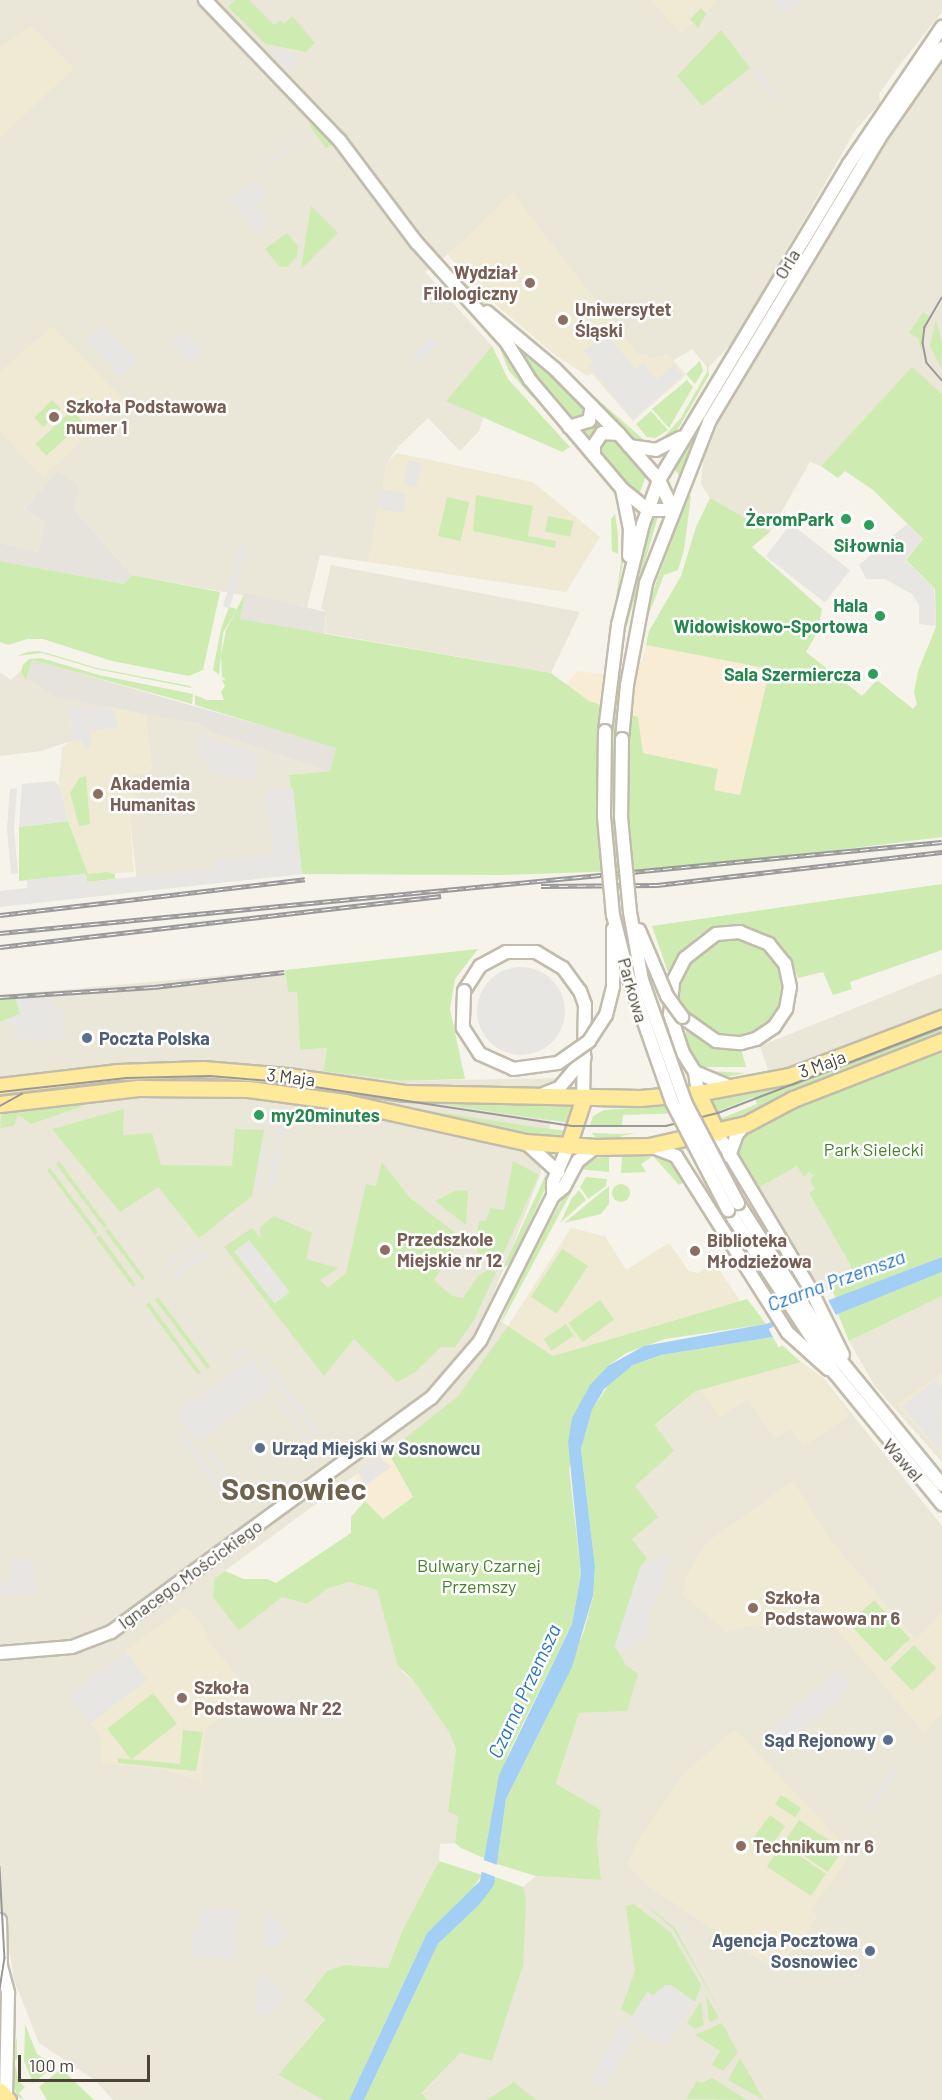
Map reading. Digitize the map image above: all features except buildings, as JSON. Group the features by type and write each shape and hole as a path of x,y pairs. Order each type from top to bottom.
{"main road":[{"name":"3 Maja","path":"0,1086 118,1072 203,1069 287,1076 405,1093 582,1100 698,1093 789,1076 942,1018"},
{"name":"3 Maja","path":"0,1104 138,1089 248,1089 355,1104 525,1142 596,1147 649,1146 717,1133 746,1124 793,1099 942,1041"},
{"path":"698,1093 717,1133"},
{"path":"568,1146 582,1100"}],"street":[{"path":"205,0 340,141 417,243 507,343 569,427 622,489 648,510 673,510 659,480 592,406 555,369 461,291"},
{"name":"Orla","path":"648,510 659,480 683,435 869,131 942,27"},
{"name":"Orla","path":"673,510 732,379 878,140 942,48"},
{"path":"569,427 589,422 592,406"},
{"path":"594,455 594,446 602,433 619,435"},
{"path":"629,446 657,450 683,435"},
{"path":"622,489 630,529 628,577"},
{"name":"Parkowa","path":"648,510 628,577 618,625 603,778 613,915 657,1066 692,1146 733,1206 791,1299 852,1376 871,1412"},
{"name":"Parkowa","path":"673,510 646,583 627,685 620,776 630,912 642,980 673,1074 733,1206"},
{"path":"630,912 676,1010 694,1029 724,1043 741,1043 764,1035 786,1009 790,987 788,971 780,955 763,940 740,932 716,934 696,946 680,964 671,989 670,1014 683,1053 695,1072 698,1093"},
{"path":"582,1100 586,1056 585,1005 580,991 568,973 550,958 522,950 498,955 480,966 464,991 463,1028 486,1058 520,1070 564,1060 589,1041 609,1008 613,915"},
{"path":"536,1098 560,1088 586,1056"},
{"path":"695,1072 730,1087"},
{"path":"729,1156 737,1134 746,1124"},
{"path":"717,1133 812,1292 820,1333"},
{"path":"525,1142 558,1173"},
{"name":"Ignacego Mościckiego","path":"0,1653 72,1647 111,1632 431,1398 480,1341 553,1196 558,1173 568,1146"},
{"path":"649,1146 670,1152 681,1163 762,1295 799,1347 834,1372"},
{"name":"Ignacego Mościckiego","path":"553,1196 564,1187 578,1161 596,1147"},
{"name":"Parkowa","path":"820,1333 834,1372 871,1412"},
{"name":"Wawel","path":"871,1412 942,1485"},
{"name":"Wawel","path":"871,1412 942,1504"},
{"path":"0,1920 1,1967 8,1993 5,2098"}],"shaded area":[{"path":"0,0 942,0 942,12 879,94 880,103 856,129 736,339 708,368 692,349 674,360 668,355 652,358 637,354 512,193 456,248 425,272 492,346 447,400 484,415 479,431 460,451 428,418 398,447 387,463 368,562 320,555 307,607 132,575 74,510 58,473 25,509 47,523 38,552 0,543"},
{"path":"650,0 718,0 681,34"},
{"path":"774,0 802,0 803,1 785,14"},
{"path":"32,26 74,68 0,138 0,47"},
{"path":"277,48 302,57 292,67 285,68 268,51"},
{"path":"942,57 942,394 912,368 821,466 810,462 770,532 710,498 701,484 703,460 728,400 882,145"},
{"path":"757,68 779,98 775,101 753,71"},
{"path":"297,136 299,138 259,177 256,174"},
{"path":"369,171 374,172 421,235 421,240"},
{"path":"251,179 266,195 256,204 269,218 256,231 229,200"},
{"name":"Uniwersytet Śląski","path":"512,192 637,354 652,358 669,355 686,375 633,421 592,374 587,376 555,355 482,293 448,255"},
{"path":"102,325 136,362 121,376 87,339"},
{"name":"Szkoła Podstawowa numer 1","path":"52,326 125,401 43,477 0,432 0,372"},
{"path":"183,331 202,351 190,363 171,343"},
{"path":"606,333 635,369 643,363 657,379 674,365 683,376 633,420 589,367 594,362 584,351"},
{"path":"432,336 439,343 419,364 411,357"},
{"path":"397,453 533,482 600,537 566,592 368,562 387,463"},
{"path":"408,460 422,463 416,487 403,484"},
{"path":"58,472 78,485 74,510 132,575 124,584 0,561 0,543 38,552 46,523 25,509"},
{"path":"382,489 407,494 403,513 378,509"},
{"path":"791,524 850,570 825,602 766,556"},
{"path":"907,524 923,539 905,560 934,588 936,626 919,624 919,605 912,594 885,579 866,579 859,565"},
{"path":"241,543 248,545 230,608 223,606"},
{"path":"331,565 580,612 551,673 325,633 326,612 321,608"},
{"path":"245,593 326,612 324,635 239,619"},
{"path":"646,645 779,671 777,683 767,681 741,795 714,790 718,770 643,753 638,717 589,701 565,685 577,671 624,677 642,662"},
{"path":"32,660 336,747 330,771 289,775 302,874 138,891 129,809 135,806 132,774 152,771 146,715 70,707 71,741 41,751 0,756 0,672 11,680"},
{"path":"32,660 336,747 330,771 215,733 198,723 57,697 28,679"},
{"name":"Akademia Humanitas","path":"70,707 112,707 146,715 152,771 132,775 135,807 129,809 134,872 88,875 68,821 59,781 62,748 71,740"},
{"path":"70,707 112,707 118,727 91,731 90,748 84,749 82,739 71,741"},
{"path":"197,733 259,754 253,782 209,771 211,764 200,757"},
{"path":"54,781 60,786 68,821 19,827 22,784"},
{"path":"17,788 14,829 18,873 11,874 7,829 10,789"},
{"path":"293,788 302,874 0,907 0,891 27,888 27,880 86,874 87,882 215,868 215,861 273,854 266,790"},
{"path":"521,967 546,974 558,986 565,1011 558,1036 546,1048 521,1055 496,1048 484,1036 477,1011 484,986 496,974"},
{"path":"285,970 288,992 297,991 300,1050 327,1048 323,1070 401,1081 559,1078 540,1176 486,1313 508,1326 489,1357 458,1396 433,1418 215,1578 239,1631 282,1597 306,1604 327,1589 349,1582 377,1590 402,1672 413,1680 449,1732 456,1749 448,1812 458,1816 455,1843 440,1844 439,1861 402,1931 388,1968 344,1965 327,1971 304,1999 325,2018 278,2075 323,2100 113,2100 96,2081 39,2043 14,1980 10,1954 0,1953 0,1022 20,1014 15,994"},
{"path":"942,973 942,1010 770,1075 760,1046"},
{"path":"48,992 52,1010 63,1008 65,1039 19,1041 10,1018 20,1014 15,994"},
{"path":"281,1118 286,1118 274,1187 266,1192"},
{"path":"268,1149 261,1185 255,1188 261,1153"},
{"path":"797,1166 804,1176 809,1172 813,1177 815,1189 809,1193 851,1266 849,1278 824,1292 810,1279 753,1191"},
{"path":"571,1228 605,1236 626,1270 669,1243 689,1271 698,1273 714,1262 740,1301 553,1356 508,1326"},
{"path":"249,1240 290,1292 275,1304 234,1252"},
{"path":"196,1243 201,1244 164,1270 165,1265"},
{"path":"201,1251 210,1253 178,1277 170,1275"},
{"path":"167,1292 217,1360 214,1361 165,1293"},
{"path":"942,1296 942,1462 874,1385 849,1341"},
{"path":"141,1311 190,1379 188,1380"},
{"path":"243,1348 252,1349 229,1365 224,1365"},
{"path":"260,1353 317,1428 315,1436 259,1359"},
{"path":"252,1358 273,1387 197,1442 176,1413"},
{"path":"801,1362 823,1378 942,1526 942,2100 427,2100 422,2094 460,2053 492,2060 523,1966 523,1887 536,1876 601,1880 597,1840 601,1810 556,1785 579,1713 627,1711 626,1665 615,1646 640,1568 647,1558 632,1539 634,1486 674,1451 655,1426 699,1389"},
{"path":"801,1362 823,1379 850,1416 803,1446 790,1429 775,1439 747,1400 720,1418 699,1389"},
{"path":"942,1373 942,1457 897,1404"},
{"path":"935,1380 942,1386 941,1453 902,1406"},
{"path":"278,1402 284,1403 311,1442 302,1441 301,1432"},
{"path":"182,1431 229,1495 228,1499 216,1488 181,1439"},
{"path":"206,1452 214,1453 240,1493 235,1492"},
{"path":"388,1452 413,1497 382,1519 365,1501 355,1475"},
{"path":"379,1457 391,1467 365,1486 358,1471"},
{"name":"Szkoła Podstawowa nr 6","path":"793,1481 833,1543 916,1639 942,1613 942,1714 924,1733 815,1604 767,1631 759,1624 727,1632 682,1594 687,1574 707,1542"},
{"path":"672,1550 641,1642 619,1653 615,1646 640,1568"},
{"path":"11,1558 31,1559 37,1593 0,1598 0,1583 11,1582"},
{"name":"Szkoła Podstawowa Nr 22","path":"183,1608 190,1610 207,1632 207,1639 240,1679 244,1716 219,1719 205,1729 201,1781 160,1769 102,1764 99,1733 89,1722 146,1681 125,1651"},
{"path":"126,1652 147,1680 90,1723 69,1695"},
{"path":"837,1670 851,1685 776,1756 762,1740"},
{"name":"Technikum nr 6","path":"735,1729 852,1853 811,1910 818,1917 776,1971 645,1884 627,1864 637,1841 684,1773"},
{"path":"892,1770 900,1771 870,1811 864,1811"},
{"path":"202,1908 238,1910 235,1960 191,1956 193,1931 198,1931"},
{"path":"265,1910 289,1933 276,1947 262,1946"},
{"path":"262,1973 286,1996 269,2015 255,2013 258,1977"},
{"path":"665,1985 671,1985 695,2002 666,2047 627,2024 648,1992 653,1996"},
{"path":"620,2024 637,2034 604,2088 591,2080"}],"green space":[{"path":"235,0 249,0 274,25 280,20 284,24 292,16 315,43 306,52 266,44 228,7"},
{"path":"701,8 706,14 698,28 690,19"},
{"path":"721,30 750,68 702,106 677,76"},
{"path":"316,124 334,143 326,148 309,125"},
{"path":"311,206 338,233 301,269"},
{"path":"287,233 298,246 297,257 287,267 279,266 265,249"},
{"path":"465,283 548,355 462,285"},
{"path":"923,312 929,316 922,332 922,352 918,338 909,333"},
{"path":"936,320 942,343 941,368 930,346"},
{"path":"501,342 535,394 532,397 509,371 498,344"},
{"path":"517,343 587,407 587,418 574,423 546,393 513,344"},
{"path":"492,346 508,379 570,447 562,452 446,401"},
{"path":"707,360 709,375 678,429 658,443 680,419 707,372"},
{"path":"700,361 703,371 695,384 686,374"},
{"path":"912,367 942,394 942,837 685,869 499,875 302,874 289,775 330,771 336,748 195,705 195,695 207,700 224,700 221,692 225,686 222,680 226,679 222,677 221,656 226,630 245,593 240,619 551,673 589,701 638,717 643,753 718,769 714,790 740,795 767,681 777,683 779,671 646,645 649,631 681,576 696,527 710,498 770,532 752,547 822,609 817,633 806,652 862,696 877,680 913,709 917,704 914,693 918,671 936,627 935,589 906,560 923,539 873,490 845,471 838,478 821,466"},
{"path":"562,368 644,440 652,442 653,446 633,441"},
{"path":"687,380 693,387 669,428 652,409"},
{"path":"719,392 709,411 682,481 673,466"},
{"path":"84,397 90,397 95,405 93,411 84,413 79,408 79,402"},
{"path":"52,400 61,409 44,427 34,418"},
{"path":"72,410 83,422 46,456 35,444"},
{"path":"651,411 668,430 655,438 647,437 636,424"},
{"path":"595,416 607,429 591,443 578,430 589,426"},
{"path":"615,438 647,473 638,497 599,452 604,439"},
{"path":"688,494 691,496 684,550 678,570 664,575 645,624 650,600"},
{"path":"476,495 533,506 528,536 556,541 555,548 473,531"},
{"path":"447,497 469,502 460,541 438,536"},
{"path":"615,514 618,554 612,551 611,519"},
{"path":"621,515 625,523 624,557 614,613 622,554"},
{"path":"548,516 574,521 570,537 545,532"},
{"path":"651,516 658,516 624,636 642,547"},
{"path":"0,561 124,584 132,575 220,592 203,670 189,676 112,661 43,639 27,639 8,645 0,642"},
{"path":"229,607 237,609 223,633 219,675 213,670 221,629"},
{"path":"38,651 97,668 192,688 96,669 42,653 17,656"},
{"path":"41,658 99,675 193,694 192,704 32,660 26,680 21,672 23,665 29,659"},
{"path":"86,776 90,824 79,826 70,793 79,778"},
{"path":"68,821 88,874 107,872 115,874 115,879 87,882 86,874 19,881 19,827"},
{"path":"942,884 942,950 850,982 852,989 833,995 823,972 798,978 792,961 772,938 736,925 699,935 668,972 652,926"},
{"path":"737,938 769,952 784,982 781,1003 772,1019 751,1034 737,1038 709,1030 687,1013 676,996 681,979 696,955 713,942"},
{"path":"478,949 455,979 450,1009 465,1079 401,1081 323,1071 327,1048 300,1050 297,992 288,992 285,970"},
{"path":"15,994 20,1014 0,1022 0,996"},
{"path":"942,1024 942,1036 720,1128 717,1120 757,1104 754,1097 713,1113 707,1096"},
{"path":"687,1030 715,1047 741,1049 746,1067 696,1067 684,1037"},
{"name":"Park Sielecki","path":"942,1046 942,1257 836,1298 830,1288 849,1278 851,1266 809,1193 815,1189 810,1181 813,1176 809,1172 804,1177 797,1166 753,1191 738,1160 739,1141 752,1127"},
{"path":"703,1072 745,1073 718,1079"},
{"path":"387,1096 572,1104 574,1105 570,1123"},
{"path":"83,1101 83,1106 31,1124 18,1115 14,1126 0,1128 2,1109"},
{"path":"379,1103 568,1131 565,1141 545,1139"},
{"path":"683,1104 687,1113 623,1115 622,1125 590,1125 593,1116 604,1110"},
{"path":"124,1109 123,1135 152,1133 161,1165 232,1166 235,1129 264,1130 252,1196 199,1238 158,1187 120,1212 52,1129"},
{"path":"592,1133 636,1133 621,1136 621,1142 597,1140"},
{"path":"658,1154 672,1159 686,1181 679,1185 653,1156 641,1164 646,1172 621,1173 622,1156"},
{"path":"609,1156 609,1172 578,1169 589,1159"},
{"path":"59,1161 107,1226 104,1228 56,1164"},
{"path":"513,1161 539,1175 498,1265 477,1252 477,1233 479,1221 486,1221 490,1208 504,1210"},
{"path":"382,1162 410,1198 462,1238 434,1280 452,1296 463,1298 478,1276 488,1270 496,1272 474,1320 455,1347 441,1347 414,1373 397,1382 354,1339 324,1376 224,1247 252,1228 261,1238 260,1227 274,1216 312,1233 306,1259 338,1268 320,1280 328,1288 346,1273 366,1184 376,1186"},
{"path":"50,1168 98,1232 95,1235 47,1170"},
{"path":"546,1174 546,1187 511,1263 503,1268"},
{"path":"586,1177 607,1179 606,1186 588,1199 580,1187"},
{"path":"574,1178 575,1185 497,1331 525,1266"},
{"path":"621,1184 629,1189 630,1193 625,1201 621,1202 613,1197 612,1193 617,1185"},
{"path":"609,1186 609,1204 601,1214 564,1223"},
{"path":"457,1190 468,1191 466,1225 435,1201"},
{"path":"579,1190 586,1200 560,1223 572,1198"},
{"path":"108,1228 145,1278 142,1280 105,1231"},
{"path":"100,1235 136,1285 133,1287 96,1238"},
{"path":"562,1249 588,1266 557,1314 531,1297"},
{"path":"942,1272 942,1296 849,1341 838,1314"},
{"path":"158,1297 210,1366 207,1369 155,1299"},
{"name":"Bulwary Czarnej Przemszy","path":"747,1299 766,1324 665,1339 626,1353 608,1366 569,1468 581,1574 572,1624 508,1754 484,1858 461,1848 455,1843 458,1816 448,1812 456,1749 449,1732 413,1680 398,1666 377,1590 349,1582 327,1589 307,1604 282,1597 239,1631 213,1597 215,1578 225,1571 244,1579 267,1579 276,1583 351,1533 351,1517 365,1501 383,1519 413,1497 388,1452 458,1396 508,1326 553,1356"},
{"path":"600,1300 614,1319 583,1342 568,1323"},
{"path":"149,1302 201,1373 198,1375 146,1305"},
{"path":"566,1324 574,1336 551,1351 544,1339"},
{"name":"Bulwary Czarnej Przemszy","path":"773,1337 801,1362 696,1391 655,1425 674,1451 635,1486 658,1517 632,1539 647,1558 640,1568 615,1646 626,1665 638,1674 627,1711 579,1713 556,1784 601,1810 597,1840 601,1880 536,1876 497,1864 506,1799 549,1713 584,1631 593,1597 595,1567 581,1449 592,1410 612,1379 633,1365 661,1355"},
{"path":"874,1600 910,1639 885,1662 849,1623"},
{"path":"914,1645 936,1668 912,1691 890,1668"},
{"path":"153,1693 177,1724 131,1759 107,1729"},
{"path":"183,1730 203,1732 196,1771 118,1763 118,1758 180,1764"},
{"path":"781,1795 801,1808 795,1817 775,1804"},
{"path":"770,1815 785,1826 765,1854 749,1843"},
{"path":"799,1820 843,1850 828,1872 784,1842"},
{"path":"782,1844 826,1874 811,1896 767,1866"},
{"path":"439,1861 482,1875 468,1895 427,1933 349,2100 323,2100 278,2075 325,2019 304,2000 327,1971 344,1965 388,1968 402,1931"},
{"path":"496,1877 523,1887 526,1900 523,1966 492,2061 460,2053 422,2093 427,2100 364,2100 438,1944 479,1905"},
{"path":"639,1899 675,1928 723,2016 673,1929"},
{"path":"634,1904 671,1933 701,1985 695,2002 671,1985 658,1990 653,1996 647,1992 632,2016 621,2009 635,1971 626,1906"},
{"path":"706,1995 719,2018 712,2022 709,2021"},
{"path":"701,2001 704,2025 695,2029 687,2023"},
{"path":"722,2023 738,2052 723,2071 712,2065 720,2051 695,2035"},
{"path":"25,2024 37,2054 55,2066 33,2083 24,2061"},
{"path":"17,2037 17,2059 14,2060 19,2082 25,2087 19,2093 24,2100 18,2097 11,2080 10,2062"},
{"path":"740,2058 764,2100 728,2080"},
{"path":"61,2069 94,2100 47,2100 39,2087"},
{"path":"712,2078 747,2100 686,2099 697,2081 701,2083"},
{"path":"514,2082 536,2100 487,2100"}],"water":[{"path":"942,1257 942,1272 838,1314 773,1337 661,1355 633,1365 604,1389 592,1410 581,1449 595,1567 593,1596 572,1667 506,1799 494,1885 479,1905 438,1944 364,2100 349,2100 427,1933 480,1881 499,1775 572,1624 581,1574 568,1442 572,1418 590,1385 608,1366 644,1346 766,1324"}],"pier":[{"path":"827,1298 837,1317 779,1348 769,1329"},
{"path":"481,1859 500,1866 498,1878 480,1871"}],"tram line":[{"path":"942,298 925,327 923,343 927,363 942,380"},
{"path":"0,1092 126,1078 210,1076 282,1082 574,1126 666,1126 718,1113 942,1027"},
{"path":"0,1106 22,1094"},
{"path":"0,1867 5,1958 0,1988"}],"railway":[{"path":"0,933 942,842"},
{"path":"541,886 657,885 942,852"},
{"path":"0,915 305,879"},
{"path":"0,947 441,896"},
{"path":"0,997 154,987 284,972"}],"place":[{"name":"Wydział Filologiczny","path":"530,283"},
{"name":"Uniwersytet Śląski","path":"563,320"},
{"name":"Szkoła Podstawowa numer 1","path":"54,417"},
{"name":"ŻeromPark","path":"846,519"},
{"name":"Siłownia","path":"869,525"},
{"name":"Hala Widowiskowo-Sportowa","path":"880,616"},
{"name":"Sala Szermiercza","path":"873,674"},
{"name":"Akademia Humanitas","path":"98,794"},
{"name":"Poczta Polska","path":"87,1038"},
{"name":"my20minutes","path":"259,1115"},
{"name":"Przedszkole Miejskie nr 12","path":"385,1250"},
{"name":"Biblioteka Młodzieżowa","path":"695,1251"},
{"name":"Urząd Miejski w Sosnowcu","path":"260,1448"},
{"name":"Szkoła Podstawowa nr 6","path":"753,1608"},
{"name":"Szkoła Podstawowa Nr 22","path":"182,1698"},
{"name":"Sąd Rejonowy","path":"888,1740"},
{"name":"Technikum nr 6","path":"741,1846"},
{"name":"Agencja Pocztowa Sosnowiec","path":"870,1951"}],"district":[{"name":"Sosnowiec","path":"294,1488"}],"water label":[{"name":"Czarna Przemsza","path":"836,1280"},
{"name":"Czarna Przemsza","path":"524,1691"}]}
